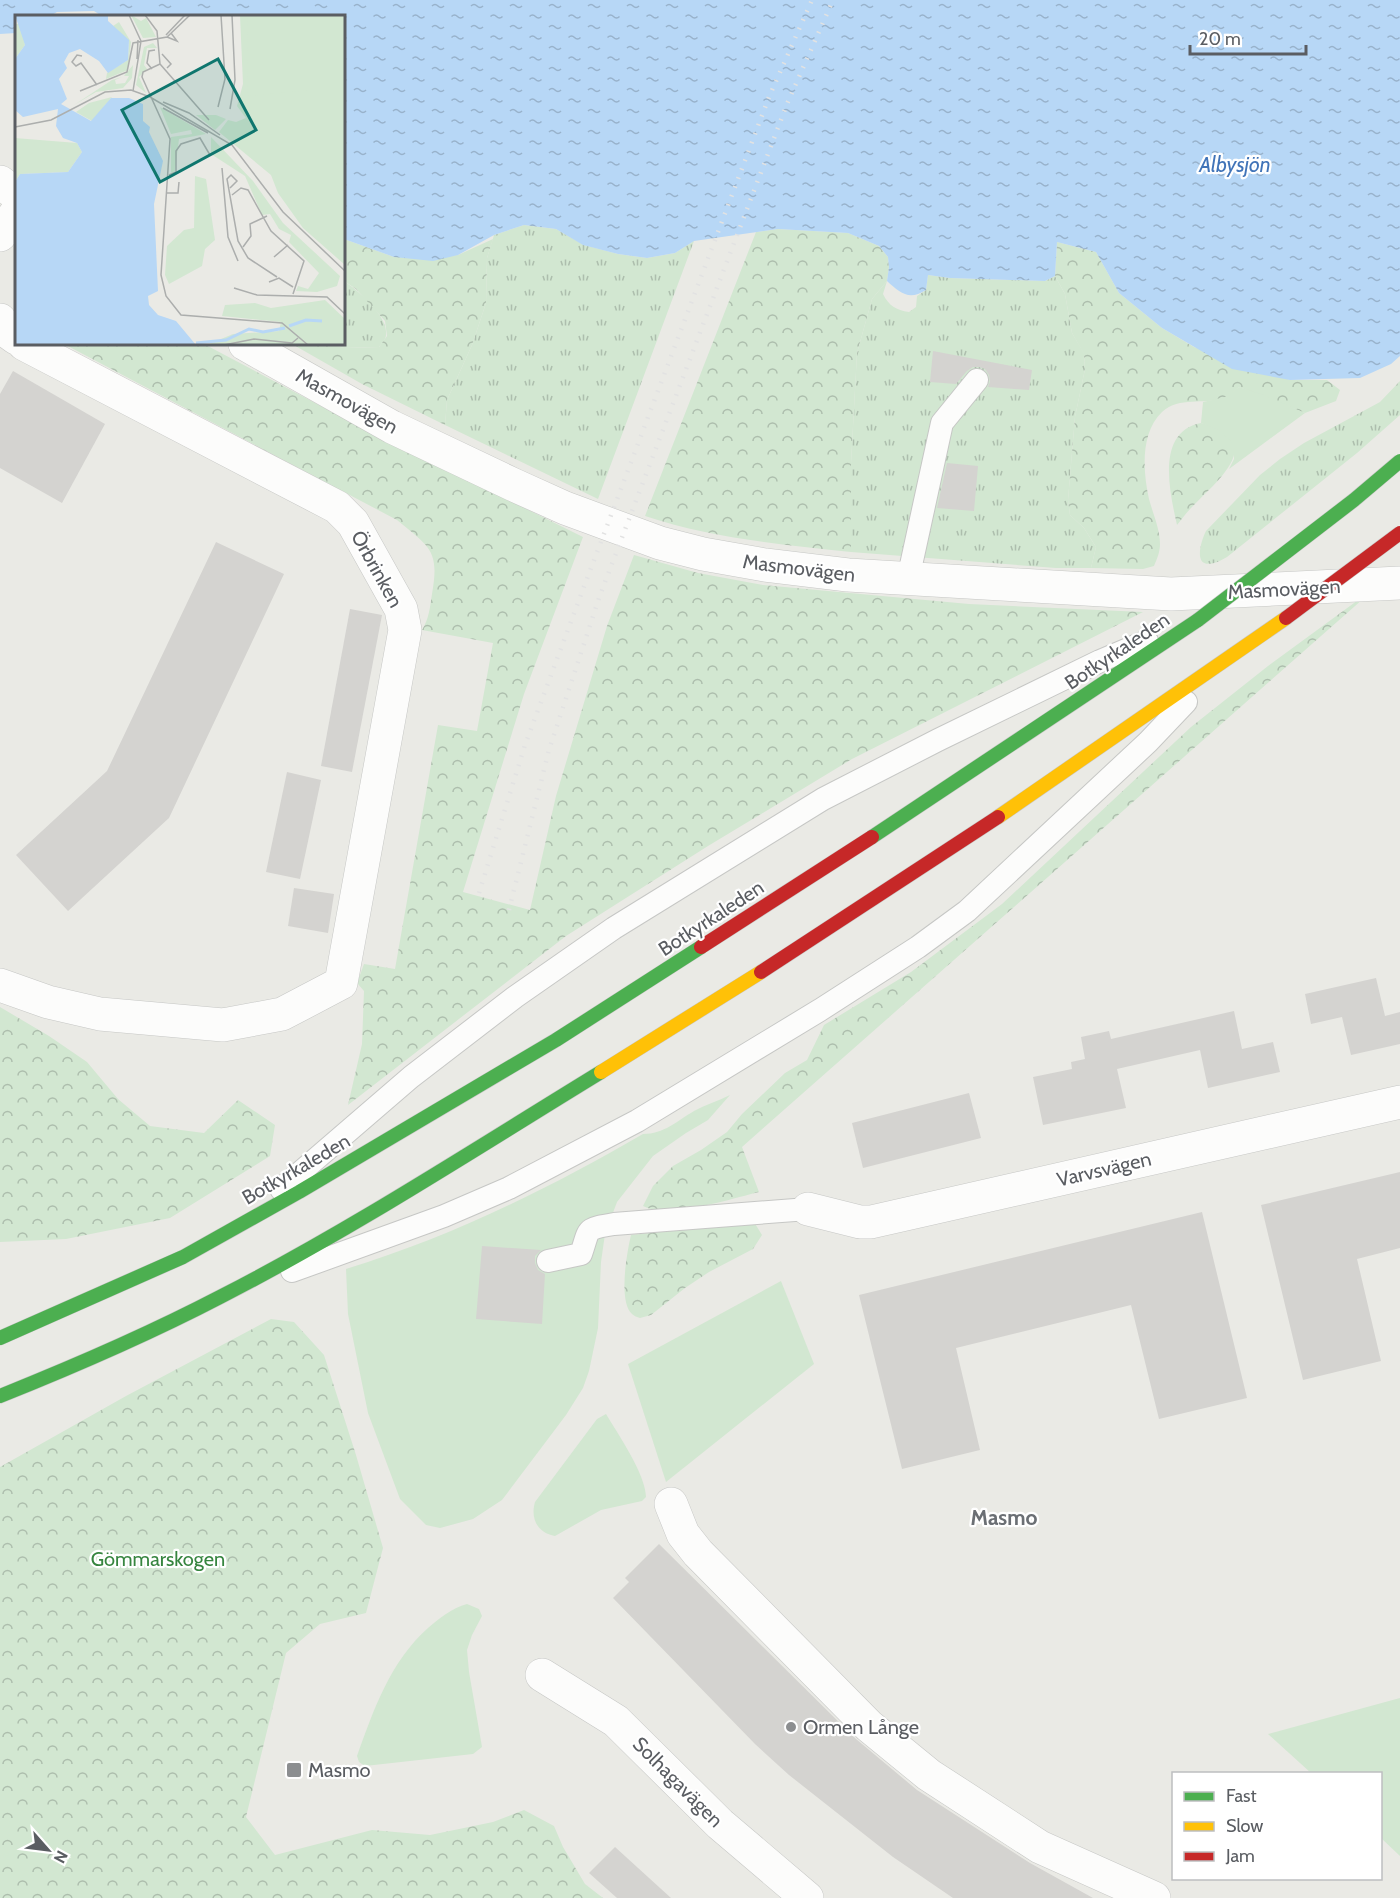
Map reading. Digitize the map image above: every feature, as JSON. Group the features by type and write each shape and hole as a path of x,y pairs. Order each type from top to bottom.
{"main road":[{"name":"Botkyrkaleden","path":"0,1338 183,1257 299,1192 556,1040 847,854 1198,620 1354,500 1400,460"},
{"path":"0,1396 128,1342 220,1297 339,1230 687,1019 1030,798 1221,665 1400,533"}],"street":[{"path":"0,182 15,193"},
{"path":"0,235 15,214"},
{"path":"0,320 5,330 15,337"},
{"name":"Örbrinken","path":"0,985 48,1002 100,1014 223,1025 282,1014 341,983 405,630 401,609 352,523 337,507 26,345"},
{"name":"Masmovägen","path":"247,345 392,427 514,485 565,508 660,543 703,554 765,565 848,575 1183,595 1400,583"},
{"name":"Varvsvägen","path":"808,1209 847,1220 871,1222 1400,1102"},
{"path":"671,1504 683,1534 698,1553 869,1726 928,1775 1040,1846 1154,1898"},
{"name":"Solhagavägen","path":"542,1675 616,1721 720,1824 807,1898"}],"lane":[{"path":"908,579 942,423 977,380"},
{"path":"230,1230 310,1165 411,1077 515,998 614,928 710,867 823,799 938,740 1100,661 1198,620"},
{"path":"220,1297 444,1216 509,1188 637,1121 820,1010 918,947 967,911 1148,742 1221,665"},
{"path":"548,1261 581,1254 588,1231 595,1227 808,1209"}],"green space":[{"path":"524,225 556,229 584,245 618,254 647,258 675,253 694,241 598,499 445,425 447,400 472,345 486,303 487,258 494,235"},
{"path":"778,229 848,233 879,246 888,257 887,281 872,299 857,353 851,463 851,552 721,535 645,516 756,232"},
{"path":"345,239 394,257 458,255 493,239 487,258 486,303 472,345 447,400 445,425 362,384 294,345 335,345 344,348 379,347 387,336 385,321 356,289 345,282"},
{"path":"1057,242 1096,252 1119,293 1162,328 1194,347 1290,380 1327,380 1340,390 1336,401 1305,413 1239,387 1224,398 1184,402 1162,412 1150,431 1145,453 1147,488 1160,538 1154,566 1143,569 1091,568 1096,547 1084,528 1070,515 1068,500 1075,417 1085,369 1084,354 1072,333 1065,294 1055,276"},
{"path":"928,275 950,278 1045,281 1055,276 1065,294 1072,333 1084,353 1085,369 1075,417 1068,500 1070,515 1084,528 1096,547 1091,568 1056,568 851,552 851,463 857,353 872,299 887,281 883,294 885,298 893,307 909,312 916,307 917,296 926,290"},
{"path":"345,282 378,312 386,328 386,336 379,347 344,348 335,345 345,345"},
{"path":"66,345 206,345 351,422 583,537 524,694 463,892 530,910 556,796 607,626 634,555 698,573 763,585 969,604 1143,612 852,759 708,846 566,936 348,1105 362,1044 364,991 357,983 364,964 395,969 438,725 477,731 493,643 422,630 431,604 434,579 433,558 424,543 397,520"},
{"path":"1400,381 1400,415 1357,453 1227,557 1214,563 1203,562 1200,553 1206,531 1260,475 1304,443 1380,402"},
{"path":"1239,387 1305,413 1229,469 1234,459 1234,445 1221,431 1201,423 1203,402 1225,397"},
{"path":"1201,423 1221,430 1232,440 1235,450 1224,474 1177,525 1169,481 1171,451 1177,438 1186,429"},
{"path":"1380,584 742,1147 759,1192 683,1209 667,1210 643,1206 653,1186 673,1166 727,1132 742,1114 785,1073 807,1060 824,1025 911,972 1002,904 1191,727 1268,666"},
{"path":"0,1007 87,1062 118,1099 150,1126 204,1133 238,1100 275,1125 270,1156 170,1218 66,1239 0,1242"},
{"path":"730,1095 708,1120 653,1156 617,1202 605,1234 601,1262 598,1328 589,1371 583,1388 566,1415 502,1500 473,1519 440,1528 426,1525 400,1499 368,1413 348,1314 346,1269 461,1227 571,1174 643,1134 664,1129 694,1111"},
{"path":"754,1222 762,1235 753,1249 709,1272 651,1315 640,1318 632,1314 625,1299 624,1288 631,1235"},
{"path":"781,1281 814,1364 666,1482 628,1364"},
{"name":"Gömmarskogen","path":"271,1319 294,1322 324,1355 383,1548 366,1613 320,1624 286,1653 246,1817 275,1855 372,1830 430,1835 493,1822 524,1810 554,1826 563,1847 585,1884 603,1898 0,1898 0,1467 126,1396"},
{"path":"606,1414 637,1466 646,1497 642,1501 601,1510 555,1536 544,1532 535,1519 535,1502 597,1419"},
{"path":"467,1604 479,1609 482,1616 467,1650 482,1747 473,1754 365,1766 359,1762 357,1756 377,1704 393,1671 415,1641 428,1628 451,1611"},
{"path":"1400,1698 1400,1856 1382,1839 1382,1772 1310,1772 1268,1734"}],"water":[{"name":"Albysjön","path":"0,0 1400,0 1400,356 1391,364 1360,378 1290,380 1232,369 1162,328 1119,293 1096,252 1057,242 1055,276 1045,281 950,278 928,275 926,290 915,295 901,292 887,281 888,257 879,246 848,233 778,229 694,241 675,253 647,258 618,254 583,245 556,229 524,225 494,235 458,255 433,261 394,257 345,239 345,15 100,15 94,11 57,12 52,15 15,15 15,33 0,34"}],"building":[{"path":"933,351 1032,370 1029,390 988,387 989,375 985,369 979,367 973,367 967,371 956,384 930,382"},
{"path":"13,371 105,424 62,503 0,468 0,394"},
{"path":"947,463 978,466 974,511 937,508"},
{"path":"216,542 284,574 169,818 68,911 16,855 107,771"},
{"path":"350,609 382,615 352,772 321,766"},
{"path":"287,772 321,780 300,879 266,872"},
{"path":"294,888 334,894 328,933 288,926"},
{"path":"1376,978 1385,1016 1400,1012 1400,1044 1351,1055 1342,1017 1311,1024 1305,994"},
{"path":"1234,1011 1242,1049 1273,1042 1280,1072 1208,1088 1200,1050 1117,1069 1126,1108 1043,1125 1033,1077 1072,1069 1071,1062 1085,1059 1081,1037 1109,1031 1111,1039"},
{"path":"969,1093 981,1138 863,1168 852,1123"},
{"path":"1400,1172 1400,1248 1357,1259 1381,1361 1303,1380 1261,1205"},
{"path":"1202,1212 1247,1398 1159,1419 1131,1305 956,1348 980,1450 902,1469 859,1295"},
{"path":"482,1246 541,1250 535,1256 535,1263 538,1270 545,1274 542,1324 476,1319"},
{"name":"Ormen Långe","path":"659,1544 856,1739 917,1790 1030,1863 1093,1898 953,1898 893,1857 789,1775 755,1744 613,1598 629,1582 625,1578"},
{"path":"615,1847 671,1898 617,1898 589,1873"}],"railway":[{"path":"479,893 525,745 582,592 769,97 812,0"},
{"path":"509,910 549,750 599,598 787,104 833,0"}],"traffic: fast":[{"path":"1198,620 1354,500 1400,461"},
{"path":"872,837 1198,620"},
{"path":"0,1338 183,1257 299,1192 556,1040 701,947"},
{"path":"0,1396 139,1337 269,1271 412,1188 601,1072"}],"traffic: slow":[{"path":"998,817 1286,618"},
{"path":"601,1072 761,972"}],"traffic: jam":[{"path":"1286,618 1400,533"},
{"path":"761,972 998,817"},
{"path":"701,947 872,837"}],"place":[{"name":"Ormen Långe","path":"791,1727"},
{"name":"Masmo","path":"294,1770"}],"district":[{"name":"Masmo","path":"1004,1518"}]}
